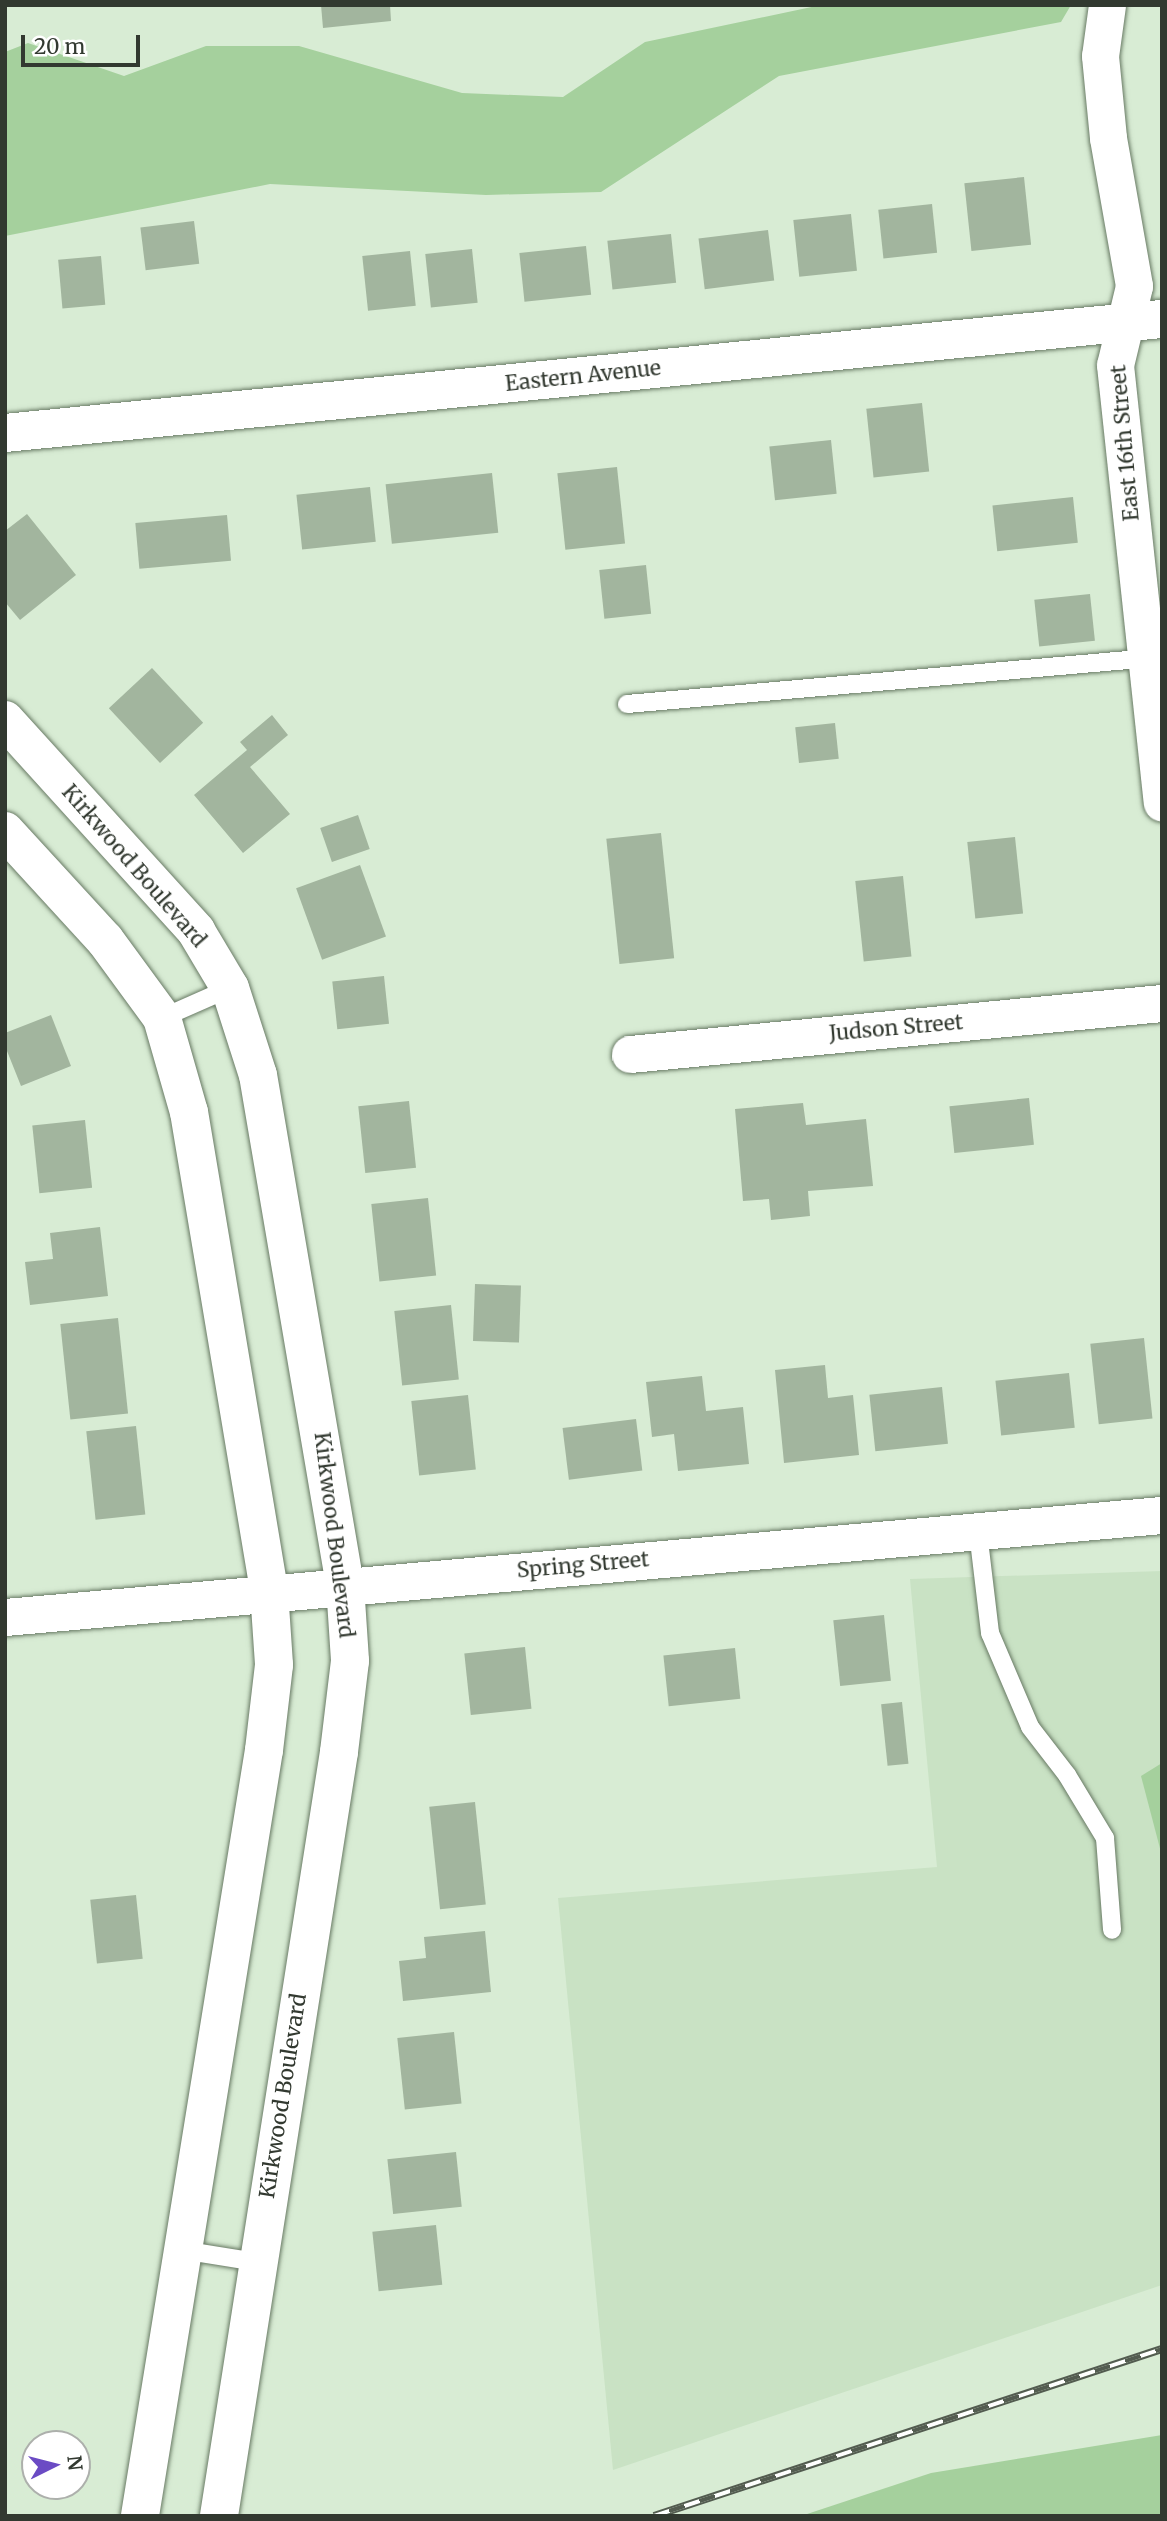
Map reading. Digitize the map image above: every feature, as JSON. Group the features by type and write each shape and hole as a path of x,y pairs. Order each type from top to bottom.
{"street":[{"name":"East 16th Street","path":"1107,5 1100,56 1108,138 1135,286 1145,320 1115,365 1154,658 1162,802"},
{"name":"Eastern Avenue","path":"5,433 1145,320"},
{"name":"Kirkwood Boulevard","path":"5,720 196,932 230,988 258,1075 345,1586 350,1661 339,1752 256,2262 219,2516"},
{"path":"5,831 106,940 162,1018 190,1112 269,1591 274,1665 264,1750 140,2516"},
{"name":"Judson Street","path":"630,1054 1162,1003"},
{"name":"Spring Street","path":"5,1617 269,1591 1162,1515"}],"lane":[{"path":"627,704 1154,658"},
{"path":"162,1018 230,988"},
{"path":"978,1532 990,1633 1030,1727 1067,1775 1105,1838 1112,1930"},
{"path":"182,2250 256,2262"}],"shaded area":[{"path":"1162,1571 1162,2285 613,2470 558,1898 937,1867 910,1579"}],"green space":[{"path":"821,5 1071,5 1061,22 779,76 601,192 486,195 270,184 5,236 5,52 28,43 124,76 206,46 299,46 462,93 563,97 645,42"},
{"path":"1162,1763 1162,1856 1141,1776"},
{"path":"1162,2435 1162,2516 801,2516 931,2473"}],"building":[{"path":"321,5 390,5 391,21 323,28"},
{"path":"1024,177 1031,245 971,251 964,183"},
{"path":"932,204 937,253 883,258 878,210"},
{"path":"851,214 857,271 799,277 793,220"},
{"path":"194,221 199,264 146,270 140,228"},
{"path":"768,230 774,281 705,289 699,239"},
{"path":"671,234 676,283 612,289 607,241"},
{"path":"586,246 591,295 524,302 519,253"},
{"path":"472,249 478,303 431,308 425,254"},
{"path":"410,251 416,306 368,311 362,256"},
{"path":"101,256 105,305 62,309 58,260"},
{"path":"922,403 929,472 874,477 866,409"},
{"path":"831,440 837,494 775,500 769,446"},
{"path":"617,467 625,544 565,550 557,473"},
{"path":"492,473 498,533 392,544 386,484"},
{"path":"370,487 376,542 302,549 296,495"},
{"path":"1073,497 1078,543 997,551 992,505"},
{"path":"27,514 76,575 20,620 5,602 5,531"},
{"path":"227,515 231,561 139,569 135,523"},
{"path":"646,565 651,614 604,619 599,570"},
{"path":"1090,594 1095,641 1039,647 1034,600"},
{"path":"152,668 203,723 160,763 109,708"},
{"path":"272,715 288,735 250,767 290,814 243,853 194,795 247,750 240,742"},
{"path":"835,723 839,759 799,763 795,727"},
{"path":"358,815 370,849 332,862 320,828"},
{"path":"661,833 674,958 619,964 606,839"},
{"path":"1015,837 1023,914 975,919 967,842"},
{"path":"360,865 386,936 322,960 296,888"},
{"path":"903,876 911,957 864,962 855,881"},
{"path":"384,976 389,1024 337,1029 332,981"},
{"path":"51,1015 71,1066 21,1086 5,1046 5,1033"},
{"path":"1029,1098 1034,1145 954,1153 949,1106"},
{"path":"409,1101 416,1168 365,1173 358,1106"},
{"path":"803,1103 806,1125 866,1119 873,1186 808,1191 810,1216 771,1220 769,1199 743,1201 735,1109"},
{"path":"85,1120 92,1188 39,1193 32,1126"},
{"path":"428,1198 436,1276 379,1282 371,1204"},
{"path":"100,1227 108,1296 30,1305 25,1262 53,1259 50,1233"},
{"path":"475,1284 521,1286 519,1343 473,1341"},
{"path":"451,1305 459,1380 402,1386 394,1311"},
{"path":"118,1318 128,1413 70,1420 60,1324"},
{"path":"1144,1338 1152,1419 1099,1424 1090,1344"},
{"path":"825,1365 828,1398 853,1395 859,1455 784,1463 775,1370"},
{"path":"1069,1373 1075,1428 1001,1435 995,1381"},
{"path":"702,1376 706,1411 743,1407 749,1464 678,1471 674,1434 652,1437 646,1382"},
{"path":"942,1387 948,1444 875,1451 869,1395"},
{"path":"468,1395 476,1470 419,1476 411,1401"},
{"path":"636,1419 642,1471 569,1480 563,1428"},
{"path":"136,1426 145,1515 96,1520 86,1431"},
{"path":"884,1615 891,1681 840,1686 833,1620"},
{"path":"525,1647 531,1709 471,1715 464,1653"},
{"path":"735,1648 740,1699 669,1706 663,1656"},
{"path":"902,1702 908,1764 888,1766 881,1704"},
{"path":"475,1802 486,1904 440,1909 429,1807"},
{"path":"136,1895 143,1959 97,1963 90,1900"},
{"path":"485,1931 491,1992 403,2001 399,1961 426,1958 424,1937"},
{"path":"454,2032 462,2104 405,2110 397,2038"},
{"path":"456,2152 462,2207 393,2214 387,2159"},
{"path":"436,2225 442,2285 379,2291 372,2232"}],"railway":[{"path":"654,2516 1162,2349"}]}
